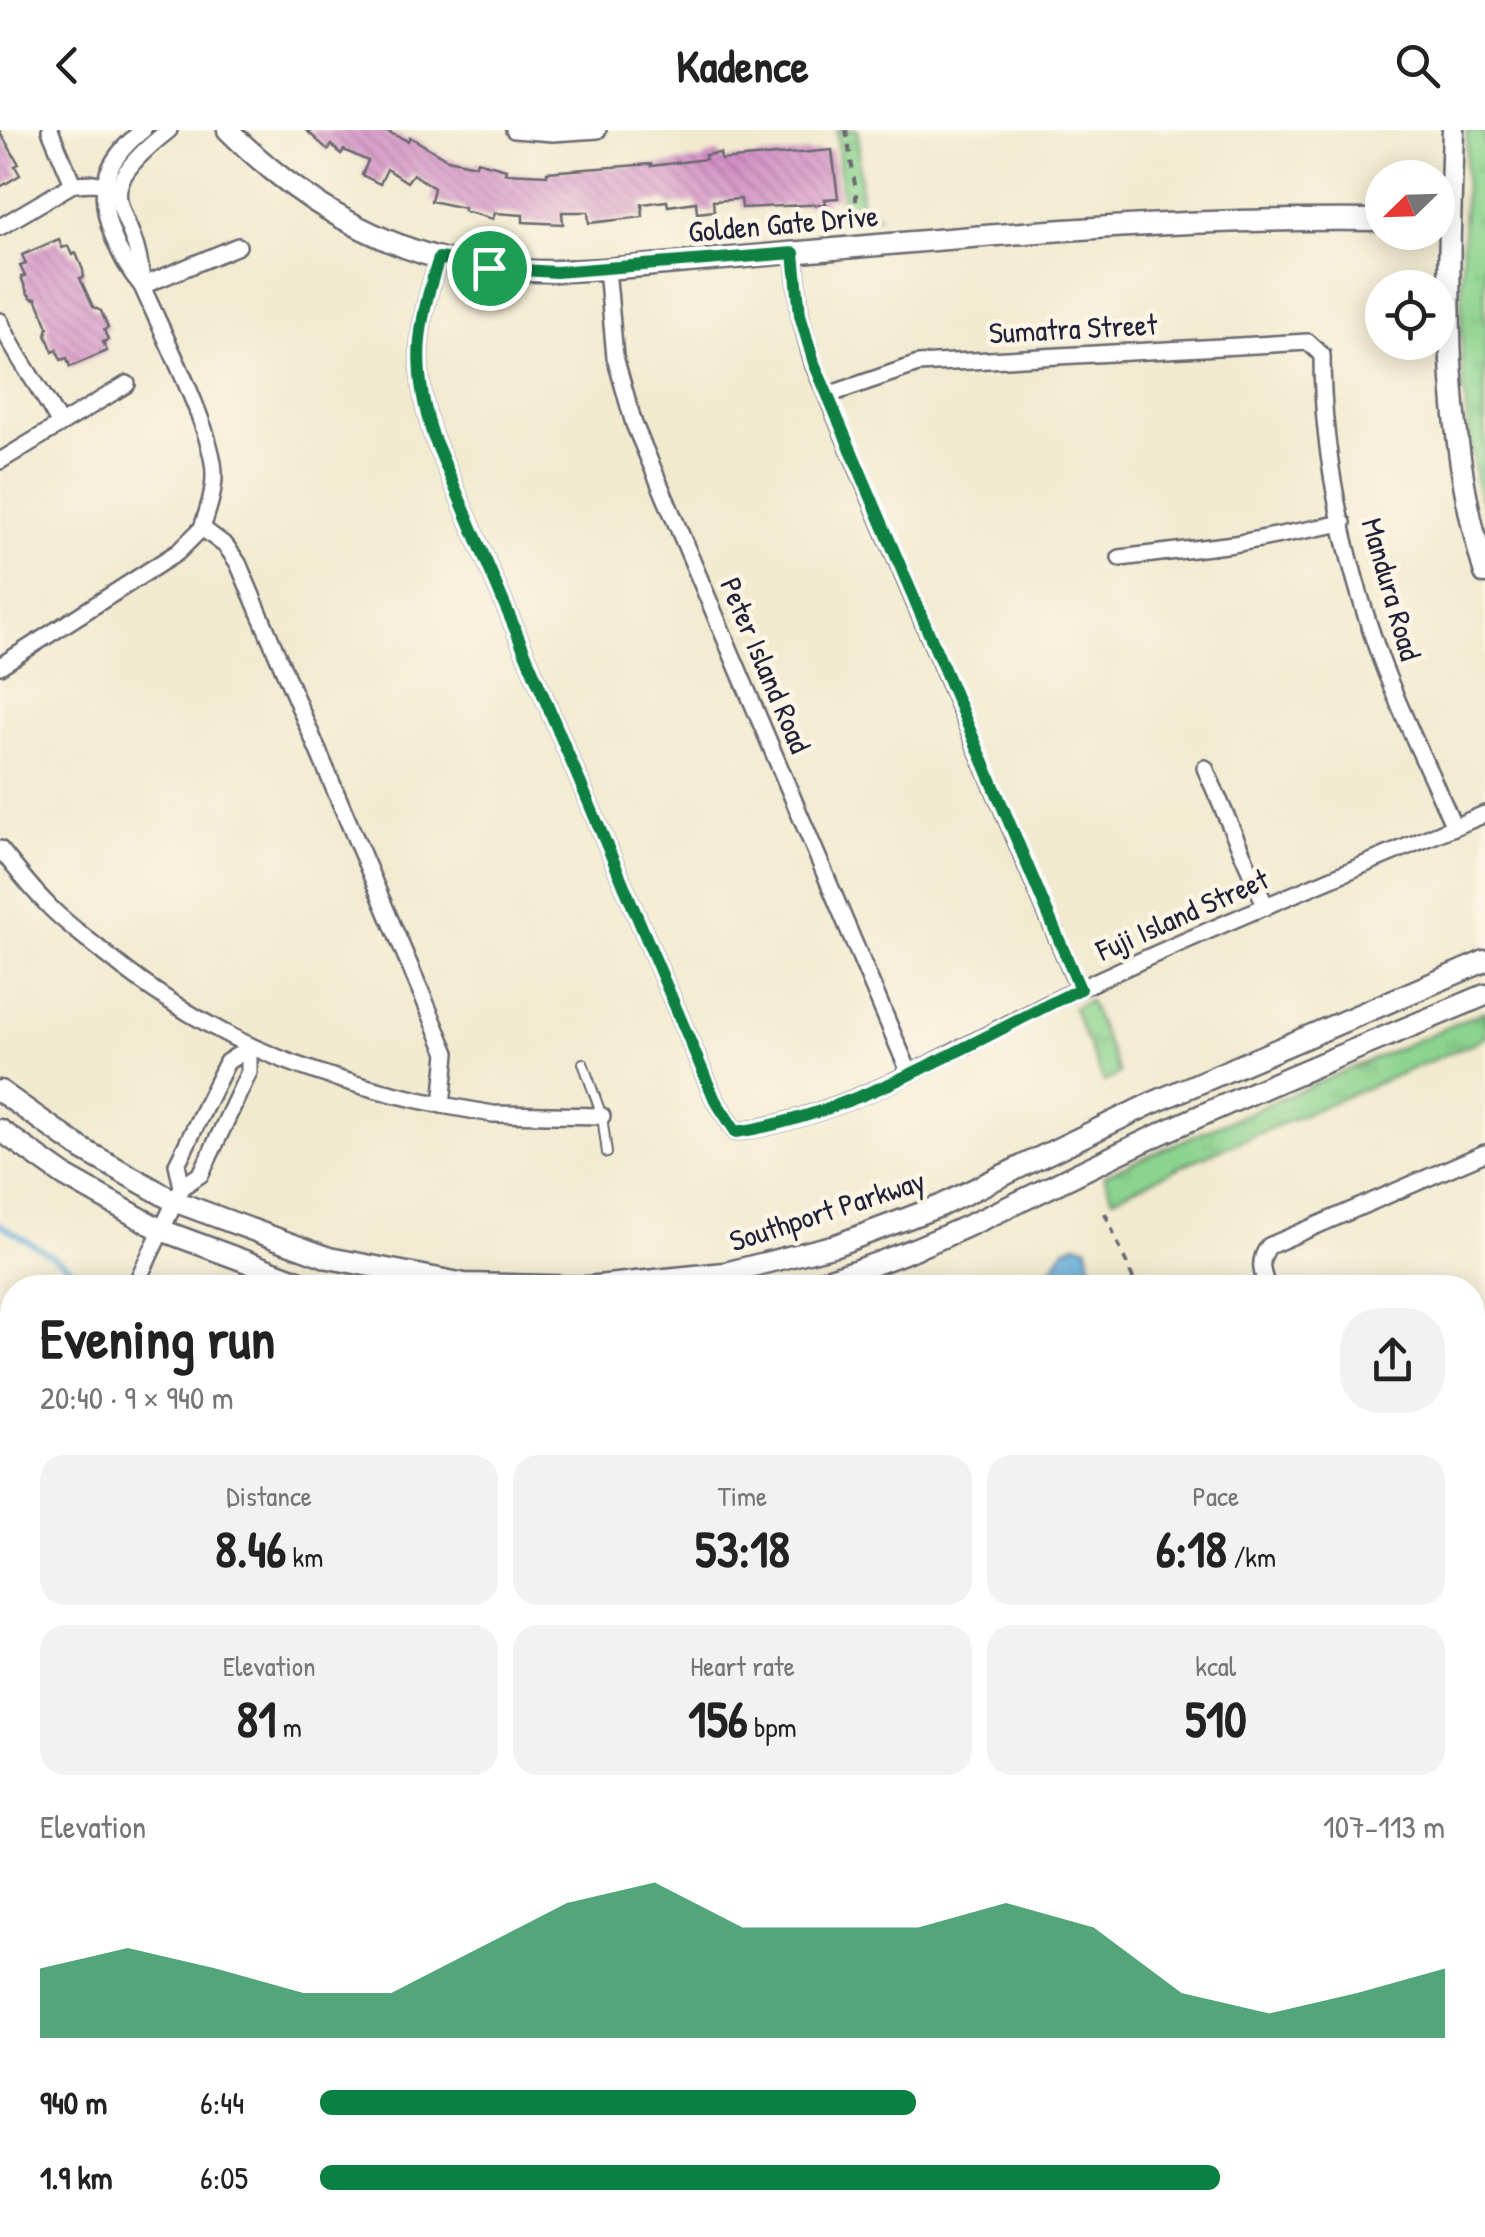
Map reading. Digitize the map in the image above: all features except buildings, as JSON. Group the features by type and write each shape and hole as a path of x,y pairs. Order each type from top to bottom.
{"main road":[{"name":"Golden Gate Drive","path":"228,130 270,170 328,211 393,242 439,258 522,271 607,269 1275,218 1365,220"},
{"path":"1449,160 1452,130"},
{"path":"1445,250 1452,406 1460,476 1479,533 1485,573"},
{"name":"Southport Parkway","path":"705,1275 836,1245 940,1206 1150,1104 1485,960"},
{"path":"846,1275 952,1235 1163,1132 1485,996"},
{"name":"Southport Parkway","path":"0,1091 82,1149 178,1194 329,1258 418,1275"},
{"path":"0,1130 65,1176 161,1230 282,1275"}],"street":[{"path":"50,130 73,184"},
{"path":"0,666 178,552 202,528 212,498 214,471 206,435 142,286 126,268 106,218 115,157 144,130"},
{"path":"112,187 137,155 169,130"},
{"path":"514,130 598,130"},
{"path":"0,227 73,184 112,187"},
{"path":"142,286 238,246"},
{"path":"794,253 805,340 1080,989"},
{"name":"Fuji Island Street","path":"439,258 420,320 418,348 420,389 433,436 715,1100 736,1132 769,1127 826,1109 1080,989 1485,814"},
{"name":"Peter Island Road","path":"607,269 614,357 634,424 910,1072"},
{"path":"0,320 58,423"},
{"name":"Sumatra Street","path":"828,395 918,364 1308,342 1322,355"},
{"name":"Mandura Road","path":"1322,355 1322,406 1356,582 1381,660 1454,827"},
{"path":"0,461 127,384"},
{"path":"1120,558 1234,544 1344,522"},
{"path":"202,528 226,546 238,563 447,1054 442,1106"},
{"path":"1205,768 1266,907"},
{"path":"0,850 46,904 141,984 249,1048 363,1088 442,1106 493,1114 602,1116"},
{"path":"178,1194 178,1164 227,1062 249,1048"},
{"path":"140,1275 178,1194 201,1174 249,1072 249,1048"},
{"path":"1262,1275 1262,1255 1269,1246 1485,1153"}],"lane":[{"path":"583,1062 602,1116 606,1153"}],"path":[{"path":"846,130 856,191 856,223"},
{"path":"1105,1213 1131,1275"}],"green space":[{"path":"837,130 858,130 861,201 879,216 826,222 842,203"},
{"path":"1467,130 1485,130 1485,504 1476,480 1463,373 1461,292"},
{"path":"1089,1000 1120,1074 1104,1082 1073,1008"},
{"path":"1485,1011 1485,1038 1113,1198 1104,1176"}],"water":[{"path":"1078,1243 1088,1247 1094,1275 1026,1275 1048,1274 1065,1248"}],"waterway":[{"path":"0,1224 81,1274"}],"route":[{"path":"794,253 805,340 1080,989 826,1109 769,1127 736,1132 715,1100 426,412 420,389 420,320 439,258 489,268 556,272 794,253"}]}
